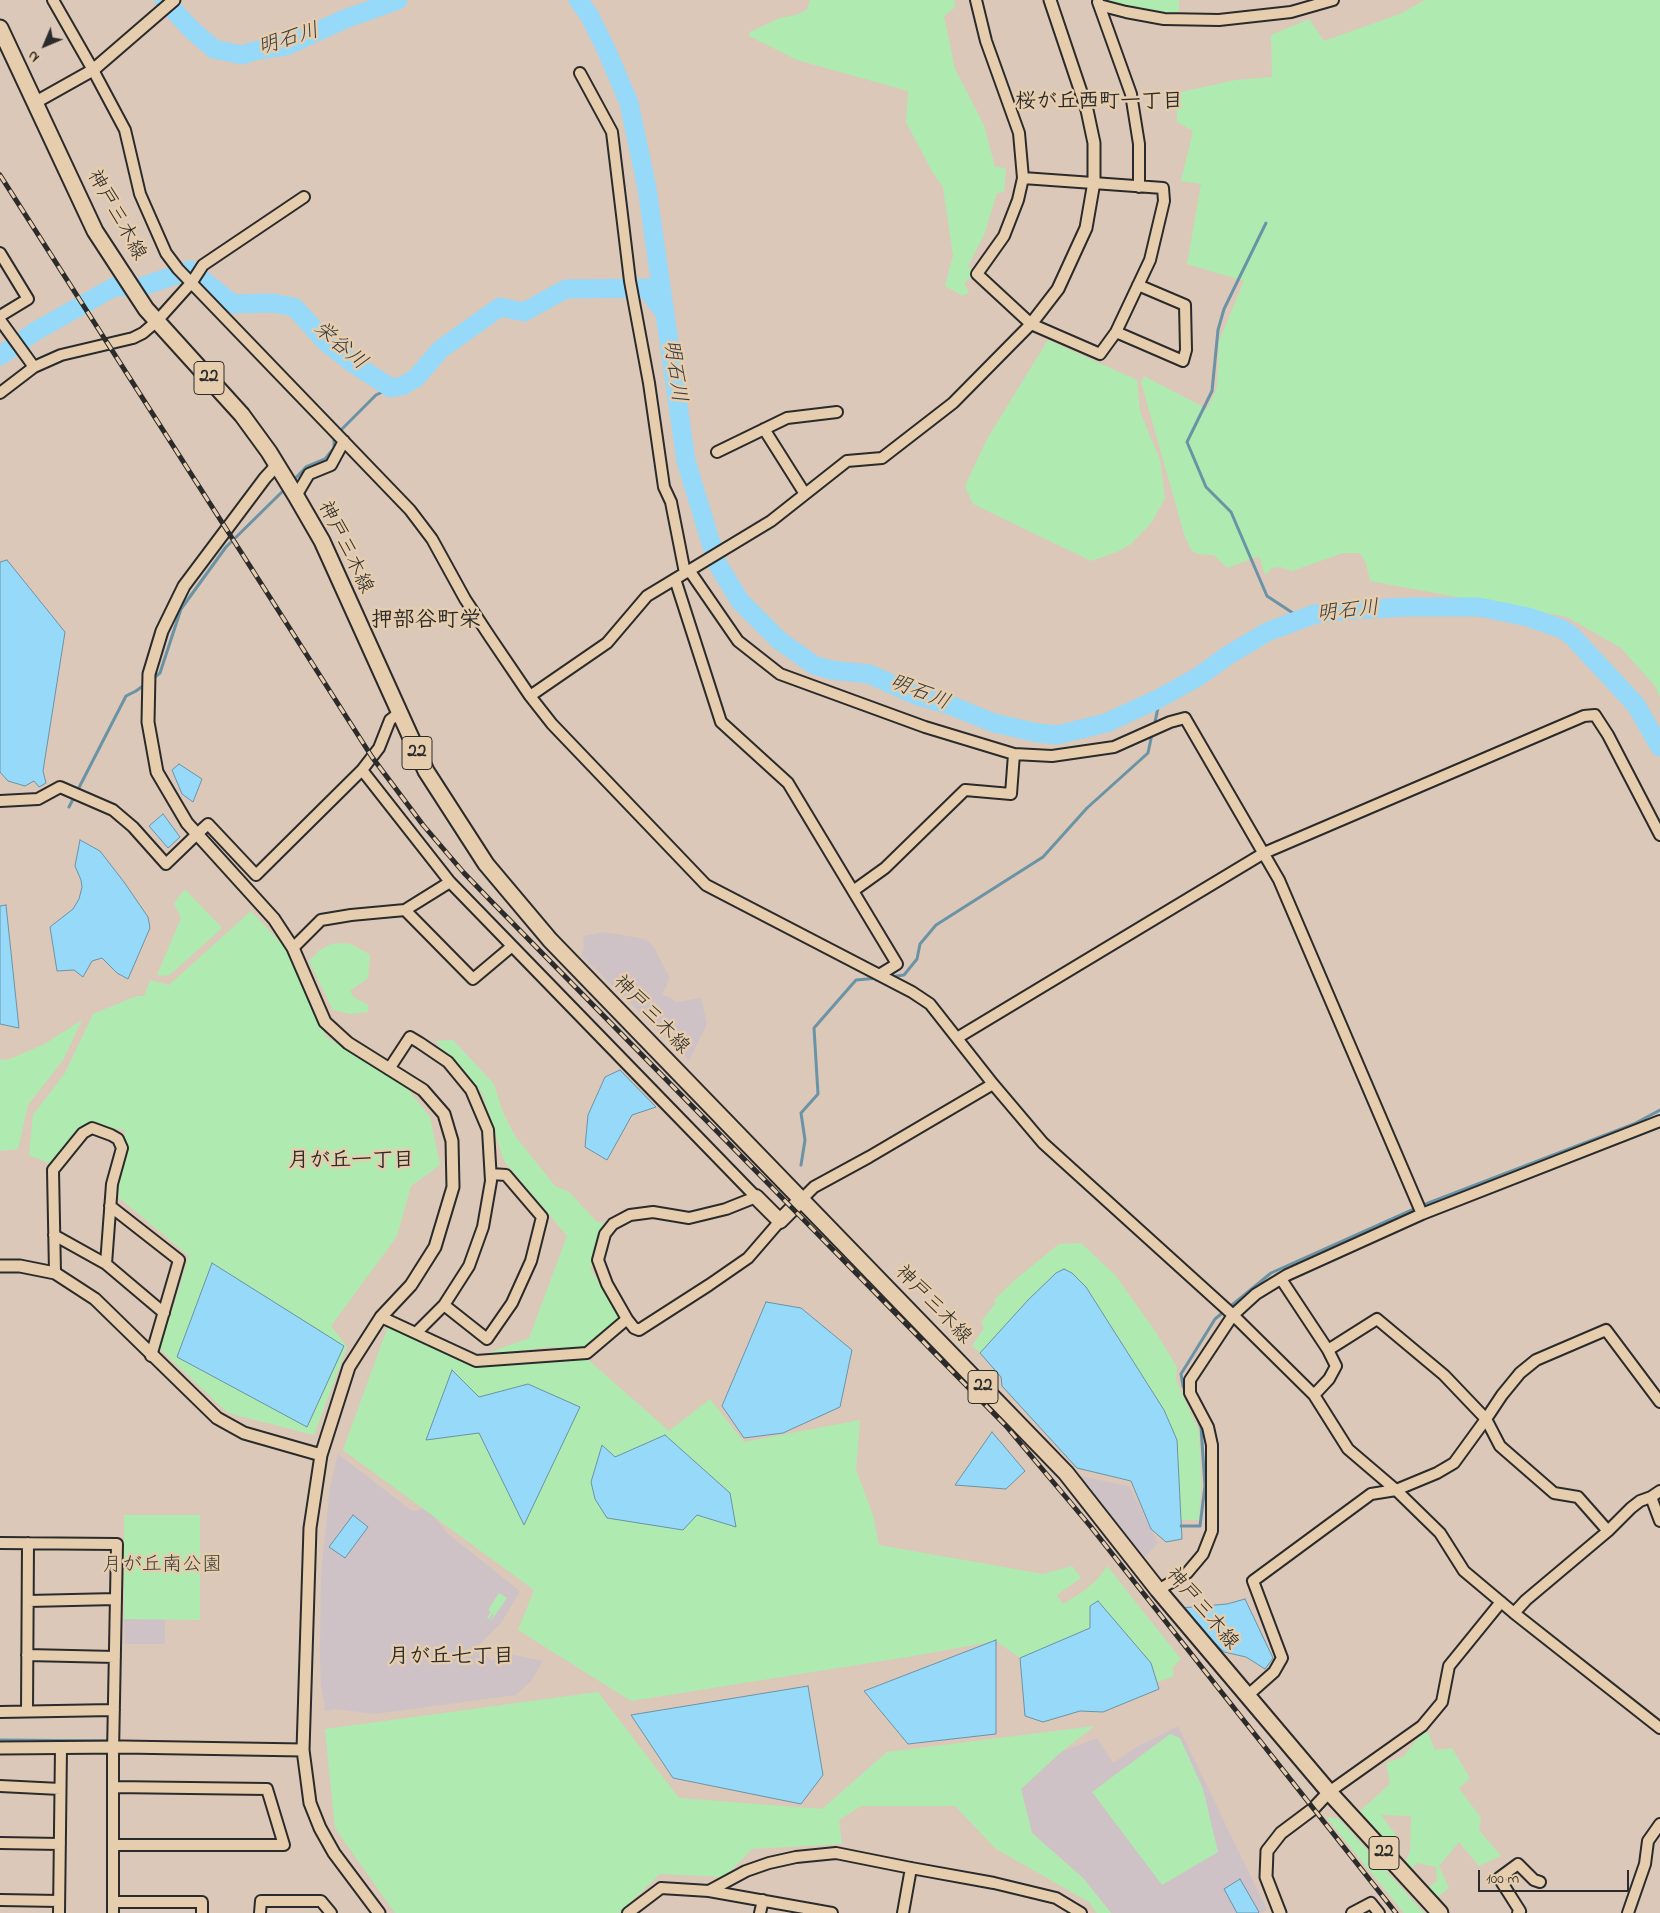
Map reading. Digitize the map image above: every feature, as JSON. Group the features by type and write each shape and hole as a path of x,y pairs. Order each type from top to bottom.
{"main road":[{"name":"神戸三木線","path":"0,28 95,231 157,321 242,415 292,489 322,541 426,771 486,864 550,940 800,1201 1066,1473 1158,1590 1247,1696 1329,1792 1440,1913"},
{"path":"756,1197 780,1221 800,1201"}],"street":[{"path":"53,0 125,130 140,194 166,253 178,268 193,277 410,510 432,539 466,599 530,696 552,724 706,885 912,992 930,1004 1042,1143 1233,1314 1314,1395 1348,1449 1396,1490 1440,1533 1464,1571 1514,1613 1660,1728"},
{"path":"36,102 93,70 174,0"},
{"path":"976,0 986,41 1019,133 1023,178 1018,200 1004,236 977,274 1031,324 1100,354 1116,332 1150,260 1164,201 1163,188 1023,178"},
{"path":"530,696 607,642 647,596 771,521 847,461 882,458 953,403 1031,324 1058,289 1086,228 1094,182 1094,143 1087,110 1050,0"},
{"path":"1098,2 1126,12 1164,19 1218,20 1291,12 1333,0"},
{"path":"1098,2 1131,94 1139,144 1139,187"},
{"path":"580,73 612,132 630,281 649,383 664,487 672,502 687,571 738,641 780,674 925,727 1014,754 1052,756 1114,747 1170,722 1185,718 1280,880 1422,1214"},
{"path":"0,393 34,367 61,355 133,338 157,321 203,265 304,196"},
{"path":"0,253 28,299 0,318 34,367"},
{"path":"1116,332 1182,361 1186,350 1185,305 1138,284"},
{"path":"717,452 787,418 837,412"},
{"path":"764,429 805,494"},
{"path":"292,489 309,474 331,465 342,439"},
{"path":"277,465 265,478 184,586 162,631 149,674 148,722 157,772 187,823 196,836 274,919 293,948 325,1022 348,1043 423,1090 444,1114 452,1141 453,1186 435,1247 412,1285 381,1317 349,1367 321,1455 310,1528 303,1750 310,1802 320,1828 334,1853 379,1913"},
{"path":"675,578 721,722 788,784 897,964 879,975"},
{"path":"0,801 38,799 60,787 114,810 133,827 166,864 208,824 256,875 362,770 379,748 390,720 399,713"},
{"path":"957,1038 1264,853 1584,716 1594,714 1608,735 1660,835"},
{"path":"853,891 885,868 965,790 1011,794 1014,754"},
{"path":"362,770 450,882 756,1197 726,1209 689,1218 654,1212 630,1215 613,1224 604,1234 598,1260 607,1284 634,1328 639,1330 748,1258 780,1221"},
{"path":"293,948 321,920 351,914 405,910 450,882"},
{"path":"405,910 473,980 512,947"},
{"path":"389,1069 410,1037 448,1062 471,1090 488,1130 491,1181 483,1227 469,1266 444,1305 416,1333"},
{"path":"800,1201 814,1187 870,1157 993,1084"},
{"path":"1158,1590 1187,1573 1203,1554 1212,1531 1212,1445 1208,1427 1190,1392 1190,1380 1233,1314 1256,1294 1281,1279 1422,1214 1660,1121"},
{"path":"55,1273 53,1170 83,1133 92,1128 118,1139 122,1148 114,1174 106,1264"},
{"path":"444,1305 487,1339 512,1303 531,1261 542,1217 506,1175 491,1174"},
{"path":"110,1206 179,1260 151,1356"},
{"path":"54,1235 106,1264 164,1313"},
{"path":"0,1266 20,1266 55,1273 95,1299 151,1356 217,1418 244,1433 321,1455"},
{"path":"1281,1279 1328,1350 1336,1366 1329,1380 1314,1395"},
{"path":"381,1317 472,1360 485,1361 587,1353 627,1319"},
{"path":"1328,1350 1377,1319 1444,1375 1486,1419 1500,1446 1554,1493 1578,1497 1608,1531"},
{"path":"1247,1696 1274,1672 1282,1658 1253,1581 1370,1494 1396,1490 1437,1473 1454,1463 1502,1395 1520,1373 1536,1360 1606,1330 1660,1402"},
{"path":"1514,1613 1526,1600 1608,1531 1631,1508 1660,1491"},
{"path":"1651,1497 1660,1521"},
{"path":"0,1543 117,1544 113,1747 113,1913"},
{"path":"27,1711 28,1544"},
{"path":"28,1601 116,1599"},
{"path":"1280,1913 1266,1877 1267,1851 1281,1833 1313,1809 1329,1792 1422,1726 1442,1702 1449,1666 1501,1602"},
{"path":"28,1655 115,1657"},
{"path":"0,1712 114,1710"},
{"path":"0,1748 113,1747 303,1750"},
{"path":"59,1913 61,1748"},
{"path":"0,1786 60,1789"},
{"path":"113,1787 267,1789 284,1845 113,1845"},
{"path":"1628,1913 1644,1864 1648,1841 1660,1824"},
{"path":"0,1843 60,1844"},
{"path":"709,1890 746,1871 769,1863 796,1857 836,1853 994,1882 1056,1898 1081,1913"},
{"path":"1518,1913 1520,1911 1499,1878 1518,1864 1534,1880 1540,1882"},
{"path":"903,1913 911,1868"},
{"path":"628,1913 661,1888 709,1890 832,1913"},
{"path":"0,1900 59,1901"},
{"path":"760,1913 763,1900"},
{"path":"260,1913 261,1901 321,1901 331,1913"},
{"path":"113,1902 202,1902 202,1913"},
{"path":"1352,1913 1371,1903 1379,1913"}],"shaded area":[{"path":"604,932 645,939 653,946 670,978 662,995 670,997 676,1002 701,998 707,1024 689,1061 581,955 584,949 583,936"},
{"path":"338,1454 412,1511 420,1510 425,1504 447,1533 520,1591 501,1623 477,1647 492,1661 509,1654 543,1661 532,1680 516,1695 375,1714 335,1709 325,1711 321,1684 320,1656 321,1575 330,1488"},
{"path":"1079,1476 1129,1486 1158,1543 1142,1560 1076,1479"},
{"path":"124,1619 165,1619 165,1644 125,1644"},
{"path":"1178,1726 1267,1910 1262,1913 1111,1913 1083,1878 1032,1833 1020,1788 1061,1752 1097,1738 1113,1763 1135,1748"}],"green space":[{"path":"810,0 955,0 954,8 944,16 955,69 984,125 995,167 1006,168 1004,192 997,193 984,235 968,266 975,274 964,283 969,292 963,296 945,286 953,256 943,187 933,173 906,122 908,91 797,60 749,36 750,32 780,18 796,15 807,10"},
{"path":"1102,0 1179,0 1179,14 1114,5"},
{"path":"1425,0 1660,0 1660,697 1655,686 1621,648 1567,617 1370,581 1366,563 1360,553 1343,553 1292,571 1280,567 1272,568 1265,575 1259,556 1227,568 1214,555 1198,554 1192,551 1185,537 1141,382 1144,376 1207,409 1217,388 1219,341 1244,281 1187,264 1201,184 1181,181 1193,131 1177,122 1176,93 1236,80 1272,77 1271,35 1309,19 1324,41 1400,14"},
{"path":"1048,340 1137,380 1140,412 1160,460 1165,498 1152,522 1131,544 1117,552 1091,561 973,504 965,486 987,439"},
{"path":"185,889 222,928 172,973 166,976 157,975 181,918 174,903"},
{"path":"251,911 285,947 326,1037 403,1083 430,1117 440,1165 411,1186 397,1236 331,1326 347,1347 314,1435 228,1413 160,1349 189,1256 118,1197 125,1130 94,1126 77,1131 51,1164 29,1155 33,1115 65,1073 93,1014 137,996 144,996 150,980 169,985"},
{"path":"331,944 351,944 369,954 368,978 350,991 354,997 368,1005 368,1012 351,1014 333,1010 309,961 320,950"},
{"path":"82,1020 63,1060 28,1105 18,1149 0,1151 0,1059 7,1060 43,1045"},
{"path":"453,1040 494,1084 502,1110 515,1136 555,1186 569,1192 597,1222 613,1224 590,1269 608,1295 622,1321 584,1349 549,1347 480,1356 529,1338 567,1236 504,1161 482,1093 435,1041"},
{"path":"1081,1243 1115,1275 1155,1331 1177,1367 1176,1380 1199,1431 1201,1484 1199,1520 1181,1520 1177,1440 1164,1410 1086,1287 1072,1273 1028,1300 980,1353 972,1346 984,1328 981,1322 995,1304 995,1299 1016,1279 1059,1244"},
{"path":"388,1326 432,1348 477,1367 585,1357 669,1431 710,1399 744,1442 860,1420 856,1470 873,1515 879,1545 1043,1574 1072,1566 1081,1578 1057,1595 1063,1604 1081,1593 1098,1579 1107,1566 1181,1659 1173,1667 1173,1677 1157,1682 1151,1663 1090,1606 1090,1628 1020,1658 996,1641 631,1701 518,1630 534,1590 343,1450","holes":["528,1384 524,1525 479,1433 426,1440 479,1397","602,1445 615,1457 736,1527 591,1482"]},
{"name":"月が丘南公園","path":"124,1515 200,1515 200,1620 124,1619"},
{"path":"499,1593 507,1598 489,1624 494,1614 489,1619 487,1618 491,1612 488,1610"},
{"path":"598,1692 679,1798 822,1809 887,1752 1095,1726 1061,1752 1021,1789 1032,1833 1083,1878 1111,1913 1097,1913 1089,1902 996,1849 955,1806 861,1806 839,1820 842,1844 752,1849 725,1877 660,1874 619,1913 395,1913 335,1828 325,1729"},
{"path":"1426,1728 1435,1750 1452,1748 1470,1778 1459,1788 1481,1818 1479,1830 1501,1856 1479,1866 1459,1842 1439,1866 1449,1888 1437,1897 1428,1888 1437,1881 1436,1867 1417,1863 1412,1868 1406,1861 1410,1851 1411,1816 1381,1815 1396,1835 1387,1841 1360,1811 1390,1784 1386,1763 1403,1757"},
{"path":"1170,1734 1180,1738 1203,1789 1218,1852 1162,1885 1092,1792"},
{"path":"1326,1817 1339,1819 1424,1913 1404,1913"}],"water":[{"path":"7,560 65,632 43,771 46,783 39,787 34,781 25,786 8,781 0,772 0,562"},
{"path":"179,764 202,779 193,802 182,794 172,770"},
{"path":"163,814 180,837 168,848 149,826"},
{"path":"80,840 100,851 148,917 150,928 128,979 117,973 102,958 92,961 83,977 74,970 57,971 50,927 73,909 79,899 82,887 75,866"},
{"path":"6,905 19,1028 0,1024 0,906"},
{"path":"620,1070 656,1107 632,1115 607,1160 585,1147 588,1115 605,1077"},
{"path":"212,1263 344,1346 307,1427 177,1357"},
{"path":"1064,1269 1072,1273 1086,1287 1164,1410 1177,1440 1182,1539 1166,1542 1151,1529 1131,1481 1077,1468 1002,1386 1001,1377 980,1353 1028,1300 1056,1273"},
{"path":"766,1302 801,1308 852,1350 840,1407 783,1433 744,1438 722,1406"},
{"path":"452,1370 479,1397 528,1384 580,1407 524,1525 479,1433 426,1440"},
{"path":"992,1432 1025,1471 1006,1489 955,1485"},
{"path":"665,1435 730,1493 736,1527 697,1515 683,1530 607,1518 595,1499 591,1482 602,1445 615,1457"},
{"path":"353,1515 368,1527 345,1558 329,1547"},
{"path":"1245,1599 1273,1658 1265,1669 1246,1657 1224,1652 1181,1608 1227,1604"},
{"path":"1098,1601 1151,1663 1159,1689 1103,1712 1080,1711 1043,1722 1025,1716 1020,1658 1090,1628 1090,1606"},
{"path":"996,1640 996,1734 908,1744 864,1691"},
{"path":"808,1686 823,1775 801,1804 673,1778 631,1715"},
{"path":"1240,1879 1258,1913 1237,1913 1224,1889"}],"waterway":[{"name":"明石川","path":"164,0 192,30 214,49 242,55 258,50 286,46 345,19 398,0"},
{"name":"明石川","path":"578,0 589,15 606,49 629,103 647,188 686,461 717,563 740,601 780,641 814,665 831,670 869,674 918,696 952,706 994,723 1038,733 1057,735 1106,723 1156,700 1198,677 1227,656 1267,632 1315,614 1407,607 1479,607 1528,617 1562,629 1572,636 1636,705 1660,747"},
{"path":"1266,223 1224,309 1218,330 1212,391 1187,442 1206,487 1231,512 1267,596 1302,619"},
{"name":"栄谷川","path":"0,356 36,331 114,287 141,287 190,270 233,304 272,303 294,307 327,343 354,364 391,388 402,386 416,378 441,349 500,307 524,312 566,289 646,288 664,312"},
{"path":"292,482 306,467 325,459 334,448 334,437 376,395 391,388"},
{"path":"151,680 160,673 181,609 226,547 286,488"},
{"path":"69,807 126,696 147,683"},
{"path":"1154,727 1160,698"},
{"path":"889,977 904,975 917,959 920,944 936,925 1043,857 1087,808 1148,753 1152,734"},
{"path":"801,1165 805,1140 801,1113 818,1094 814,1028 856,980 878,978"},
{"path":"1186,1393 1181,1374 1215,1319 1271,1273 1418,1207 1634,1124 1660,1110"},
{"path":"1181,1526 1200,1526 1205,1486 1201,1427 1193,1408"},
{"path":"0,1740 112,1741"}],"railway":[{"path":"0,175 372,757 423,825 490,900 1006,1426 1091,1527 1396,1913"}],"district":[{"name":"桜が丘西町一丁目","path":"1099,104"},
{"name":"押部谷町栄","path":"426,622"},
{"name":"月が丘一丁目","path":"351,1163"},
{"name":"月が丘七丁目","path":"451,1659"}]}
